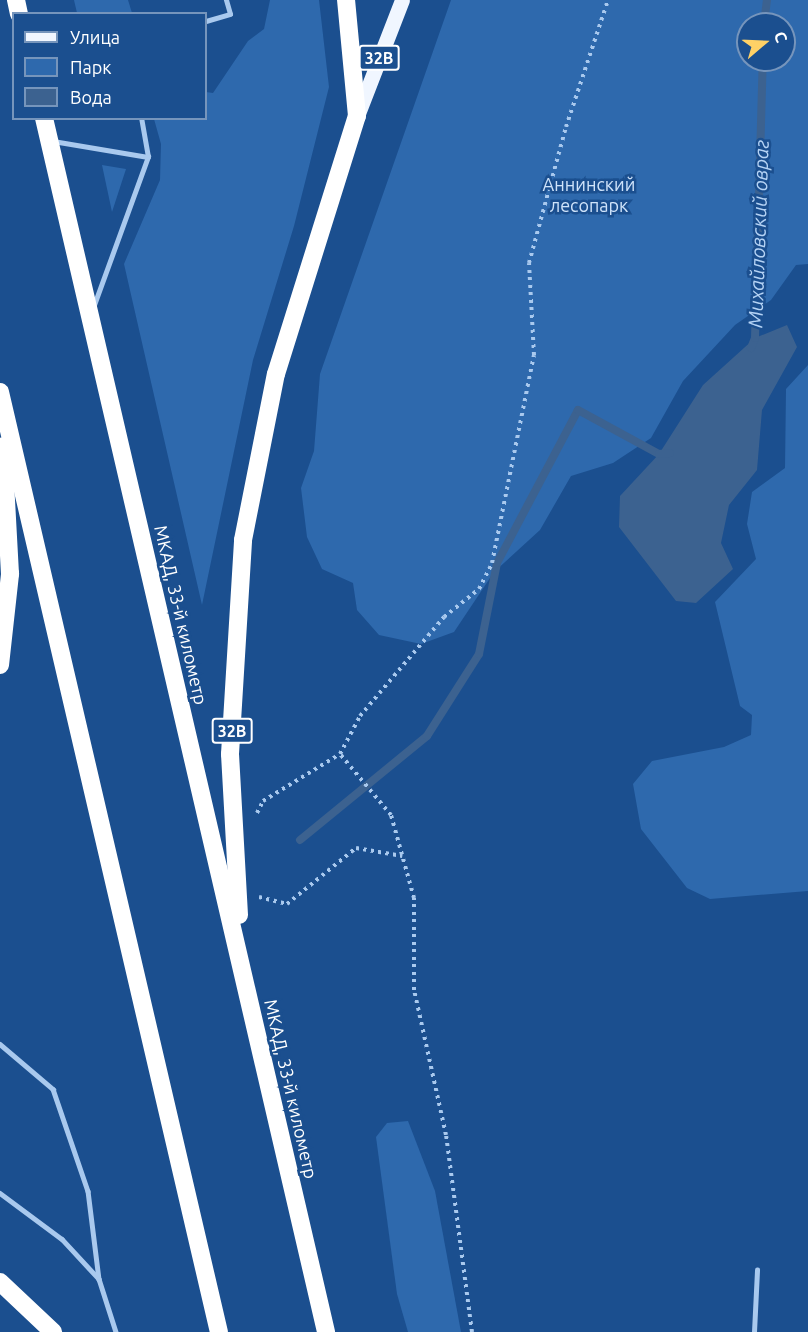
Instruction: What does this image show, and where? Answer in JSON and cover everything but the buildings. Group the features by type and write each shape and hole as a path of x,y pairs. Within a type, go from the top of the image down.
{"highway":[{"path":"346,0 357,116"},
{"name":"32B","path":"251,1006 237,894 230,754 243,540 276,374 357,116"},
{"name":"МКАД, 33-й километр","path":"44,120 326,1332"},
{"path":"0,392 219,1332"},
{"path":"0,426 10,574 0,666"},
{"path":"0,1282 53,1332"}],"main road":[{"name":"32B","path":"357,116 402,0"}],"lane":[{"path":"207,21 230,14 226,0"},
{"path":"90,316 148,157 141,120"},
{"path":"49,140 148,157"},
{"path":"0,1044 53,1089 88,1191 99,1279 116,1332"},
{"path":"0,1194 62,1239 99,1279"},
{"path":"754,1332 757,1270"}],"path":[{"path":"255,818 263,801 340,754 360,716 444,617 479,589 492,563 534,355 529,263 566,127 608,0"},
{"path":"340,754 391,814 414,898 414,990 446,1135 472,1332"},
{"path":"252,890 257,897 287,904 356,848 402,856"}],"green space":[{"path":"74,0 128,0 132,12 77,12"},
{"path":"270,0 319,0 329,87 294,226 253,360 202,605 124,264 160,180 161,144 154,120 207,120 207,92 213,93 248,41 264,29"},
{"name":"Аннинский лесопарк","path":"451,0 808,0 808,264 796,265 771,300 735,325 683,381 651,438 613,463 571,476 540,530 494,572 454,632 421,644 379,635 357,610 353,583 322,569 307,537 301,488 314,451 320,374"},
{"path":"102,165 126,169 112,212"},
{"path":"808,365 808,891 710,899 687,888 641,829 633,784 652,761 724,747 751,735 752,715 740,706 715,602 756,559 747,524 752,492 785,468 786,389"},
{"path":"408,1121 435,1191 461,1332 408,1332 397,1294 376,1137 387,1123"}],"water":[{"path":"787,325 797,347 762,410 757,470 729,505 721,543 733,569 696,603 676,601 619,527 620,496 659,454 703,385 755,338"}],"waterway":[{"name":"Михайловский овраг","path":"766,12 767,0"},
{"name":"Михайловский овраг","path":"751,348 755,338 763,72"},
{"name":"Михайловский овраг","path":"300,840 427,736 479,654 497,563 578,410 659,454 670,453"}]}
